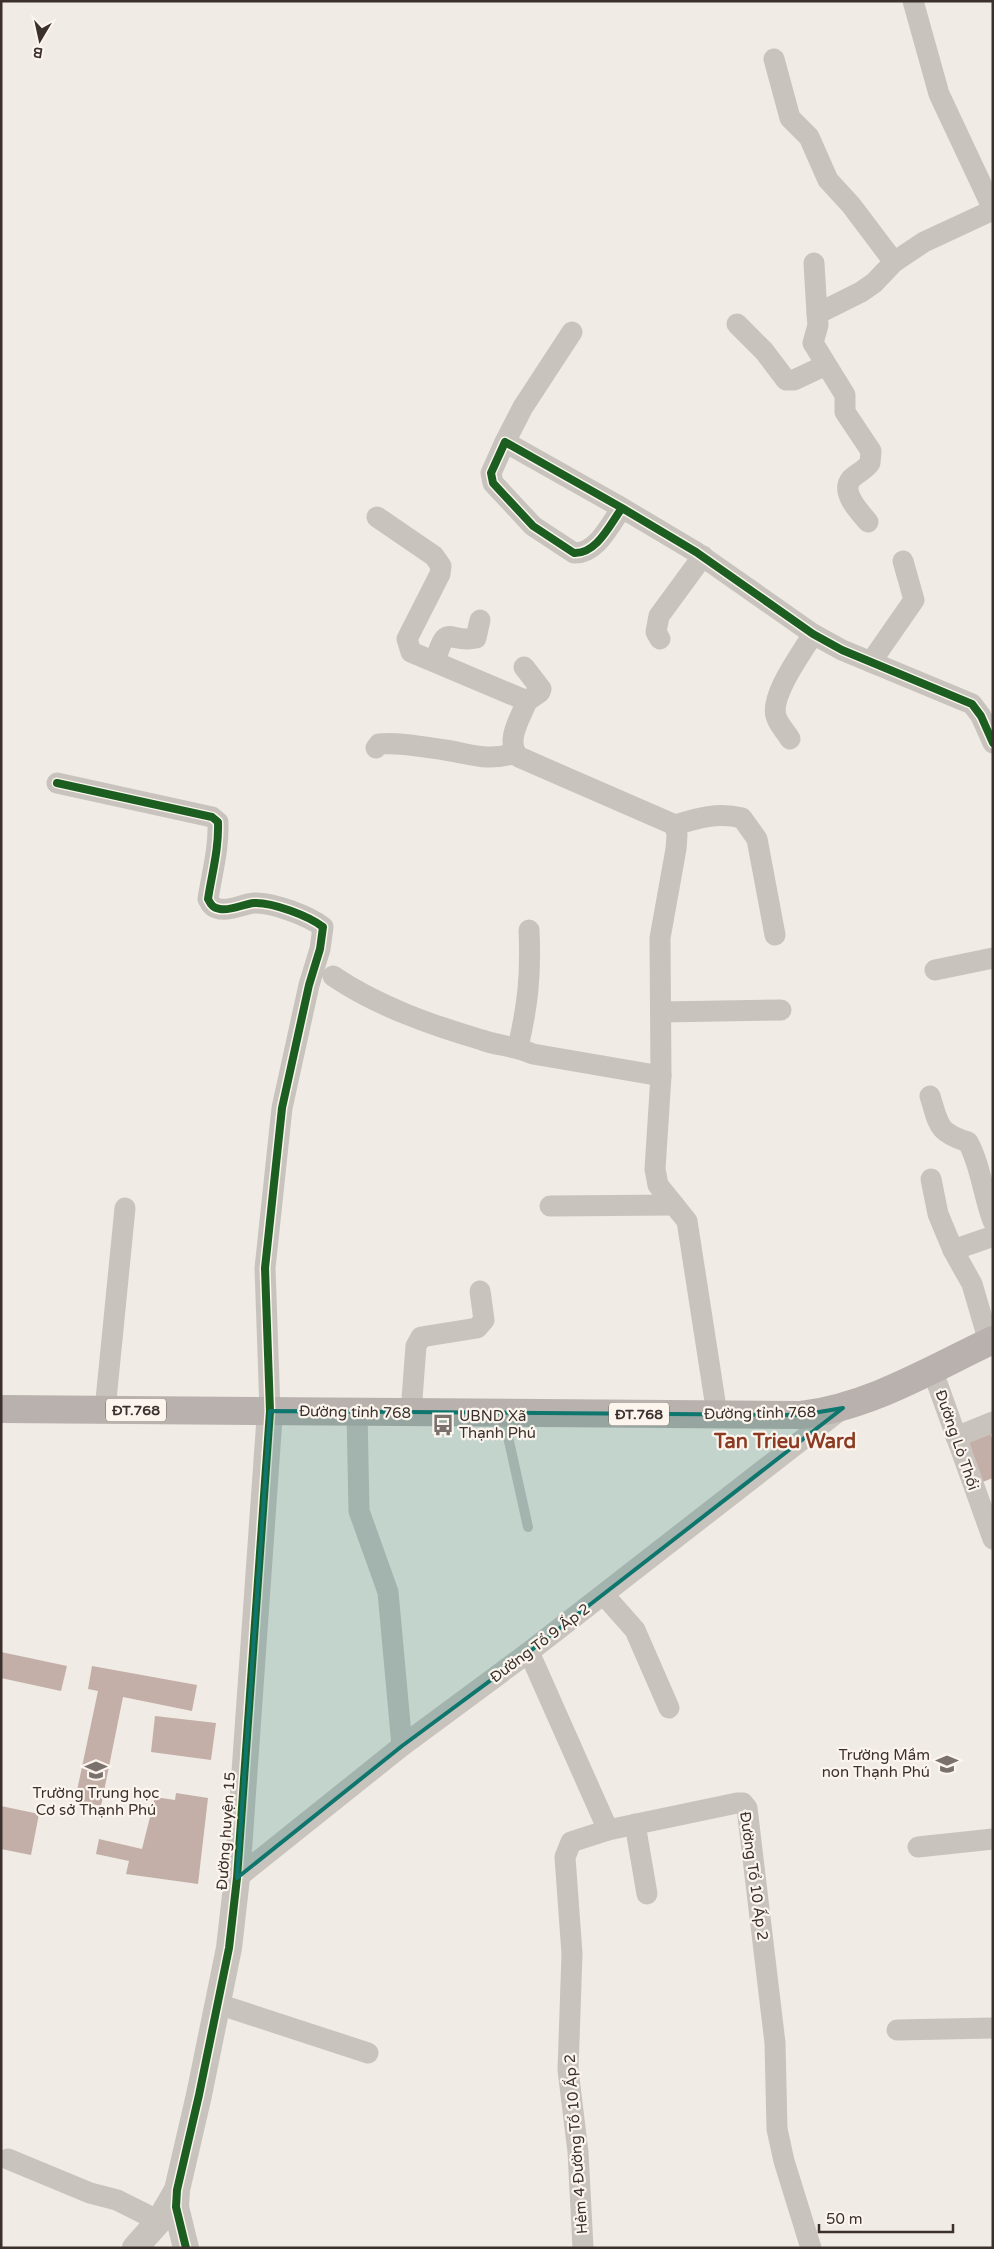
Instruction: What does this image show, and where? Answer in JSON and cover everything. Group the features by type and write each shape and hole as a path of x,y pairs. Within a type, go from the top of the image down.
{"main road":[{"name":"Đường tỉnh 768","path":"1,1409 801,1414 843,1408 868,1400 991,1341"}],"street":[{"path":"817,314 874,283 894,262 924,242 993,210 939,94 913,1"},
{"path":"774,60 790,118 809,137 828,180 851,205 894,262"},
{"path":"814,263 818,324 813,343 845,395 845,412 850,422 871,451 870,463 851,480 848,486 852,500 868,522"},
{"path":"737,324 764,351 786,380 794,380 826,365"},
{"path":"572,332 523,408 504,442 491,473 493,483 533,526 574,553 583,553 594,546 622,508"},
{"path":"504,442 622,508 702,556 813,634 871,662 972,704 981,716 993,743"},
{"path":"377,517 438,560 440,574 407,639 411,652 527,700"},
{"path":"660,639 656,632 659,616 702,556"},
{"path":"871,662 914,600 903,561"},
{"path":"435,662 442,639 448,636 476,638 480,620"},
{"path":"790,740 776,716 775,706 779,691 813,634"},
{"path":"524,667 541,689 540,692 527,700 514,734 515,753 519,757 675,825 707,815 729,815 742,818 757,839 775,934"},
{"path":"376,748 379,744 392,743 446,750 468,756 499,758 515,753"},
{"path":"56,784 212,817 218,822 218,831 217,861 208,899 212,906 220,909 254,903 279,908 316,922 323,927 320,949 309,985 282,1108 265,1268 270,1411"},
{"path":"675,825 677,835 676,849 660,938 661,1076 655,1169 658,1185 687,1221 717,1414"},
{"path":"518,1047 526,1011 531,973 529,930"},
{"path":"935,970 993,958"},
{"path":"334,976 396,1010 484,1041 518,1047 534,1054 661,1076"},
{"path":"661,1012 781,1010"},
{"path":"930,1096 940,1126 949,1136 968,1142 974,1153 986,1202 993,1221"},
{"path":"931,1179 938,1214 953,1250 972,1284 991,1341"},
{"path":"550,1206 674,1205"},
{"path":"105,1410 124,1208"},
{"path":"953,1250 991,1237 993,1234"},
{"path":"411,1412 416,1346 421,1337 477,1328 484,1320 480,1291"},
{"name":"Đường Lò Thổi","path":"932,1369 993,1539"},
{"name":"Đường Tổ 9 Ấp 2","path":"237,1878 402,1746 604,1595 843,1408"},
{"name":"Đường huyện 15","path":"186,2248 176,2207 176,2190 229,1948 237,1878 270,1411"},
{"path":"357,1412 360,1511 388,1592 402,1746"},
{"path":"956,1437 993,1422"},
{"path":"604,1595 635,1630 669,1708"},
{"path":"529,1652 608,1830"},
{"name":"Đường Tổ 10 Ấp 2","path":"608,1830 736,1802 743,1803 747,1808 774,2043 777,2129 784,2161 811,2248"},
{"path":"635,1824 647,1894"},
{"name":"Hẻm 4 Đường Tổ 10 Ấp 2","path":"582,2248 578,2152 568,2070 572,1954 565,1857 571,1842 608,1830"},
{"path":"918,1847 993,1839"},
{"path":"218,2004 368,2053"},
{"path":"897,2030 993,2028"},
{"path":"8,2159 90,2193 118,2200 159,2220"},
{"path":"135,2248 159,2220 176,2190"}],"lane":[{"path":"503,1413 528,1528"}],"highlighted area":[{"path":"843,1408 529,1652 402,1746 237,1878 270,1411 801,1415"}],"building":[{"path":"989,1430 993,1441 993,1478 980,1483 964,1439"},
{"path":"1,1652 67,1666 61,1691 1,1678"},
{"path":"92,1666 197,1685 192,1711 123,1697 101,1806 75,1800 98,1691 88,1689"},
{"path":"155,1716 216,1723 211,1760 151,1752"},
{"path":"176,1793 208,1798 198,1884 126,1874 129,1861 96,1854 99,1839 142,1849 155,1797 175,1800"},
{"path":"1,1806 39,1814 31,1855 1,1849"}],"cycle path":[{"path":"622,508 608,530 590,549 574,553 533,526 493,483 491,473 505,442 622,508 696,552 813,634 842,650 972,704 981,716 993,743"},
{"path":"57,783 212,817 218,822 216,851 208,899 212,906 224,909 262,903 300,914 323,927 320,949 309,985 282,1108 265,1268 270,1411 237,1878 229,1948 199,2095 177,2190 176,2207 186,2248"}],"place":[{"name":"UBND Xã Thạnh Phú","path":"443,1425"},
{"name":"Trường Mầm non Thạnh Phú","path":"947,1764"},
{"name":"Trường Trung học Cơ sở Thạnh Phú","path":"96,1770"}],"district":[{"name":"Tan Trieu Ward","path":"785,1442"}]}
